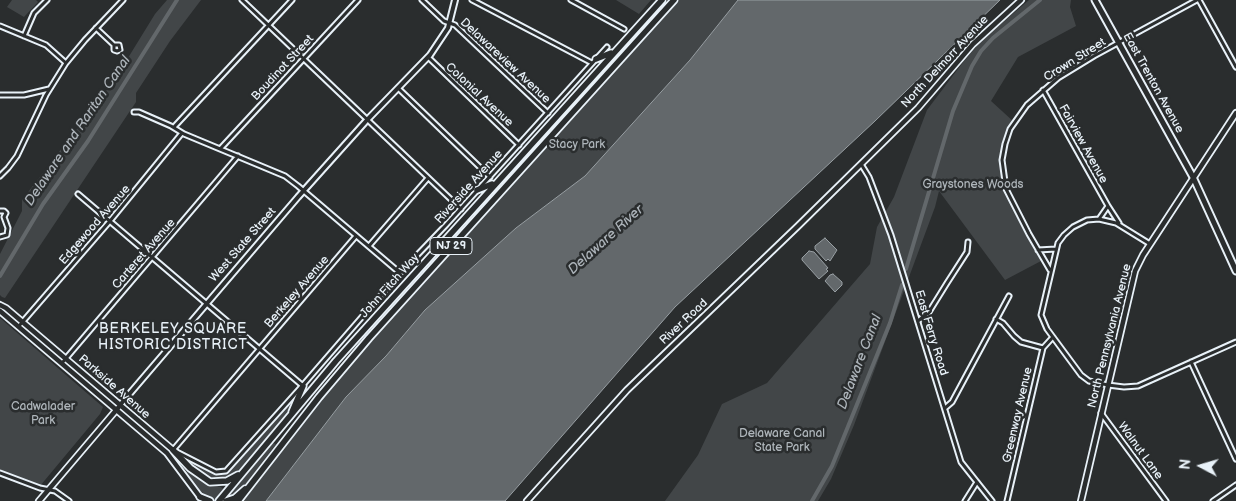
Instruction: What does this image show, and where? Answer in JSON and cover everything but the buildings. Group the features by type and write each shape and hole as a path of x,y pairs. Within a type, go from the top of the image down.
{"highway":[{"name":"John Fitch Way","path":"223,499 336,361 662,0"},
{"name":"John Fitch Way","path":"238,501 319,397 369,338 674,0"},
{"path":"594,61 615,51"},
{"path":"477,190 485,188 498,180"},
{"path":"289,418 302,386"},
{"path":"173,450 190,468 210,482 228,482 246,469"},
{"path":"223,499 235,498 271,460"},
{"path":"199,499 210,501"}],"main road":[{"name":"North Delmorr Avenue","path":"861,164 931,94 973,44 1022,0"},
{"name":"East Trenton Avenue","path":"1095,0 1193,177 1236,271"},
{"name":"North Pennsylvania Avenue","path":"1080,501 1133,279 1139,262 1236,113"},
{"name":"River Road","path":"526,501 627,390 861,164"},
{"name":"Parkside Avenue","path":"0,305 23,322 173,450"},
{"name":"Parkside Avenue","path":"0,311 170,457 199,499"},
{"name":"West State Street","path":"39,501 120,405"}],"street":[{"path":"24,36 34,13 47,0"},
{"path":"0,176 17,156 50,88 66,63 123,0"},
{"path":"242,0 461,209"},
{"path":"174,127 292,0"},
{"name":"Boudinot Street","path":"220,148 358,0"},
{"name":"Delawareview Avenue","path":"422,0 444,21 455,25 548,113"},
{"name":"West State Street","path":"120,405 303,190 428,57 445,35 455,0"},
{"path":"472,0 594,61"},
{"path":"571,0 624,29"},
{"path":"1198,0 1236,67"},
{"name":"Crown Street","path":"1051,271 1006,189 1002,160 1005,144 1014,122 1043,90 1069,71 1198,0"},
{"path":"0,26 46,45 66,63"},
{"path":"96,28 114,45"},
{"name":"Riverside Avenue","path":"223,472 302,386 400,273 461,209 607,47"},
{"name":"Colonial Avenue","path":"428,57 519,145"},
{"path":"0,95 29,94 50,88"},
{"path":"398,88 490,177"},
{"name":"Fairview Avenue","path":"1043,90 1108,206 1121,225"},
{"path":"134,112 139,112 174,127 182,133 285,176 400,273"},
{"name":"Edgewood Avenue","path":"19,326 110,221 182,133"},
{"name":"Carteret Avenue","path":"62,364 239,156"},
{"name":"East Ferry Road","path":"861,164 868,174 882,208 961,462 992,501"},
{"path":"369,246 428,178"},
{"path":"78,194 302,386"},
{"path":"1099,219 1108,206"},
{"path":"0,211 4,210 6,213 2,216 7,224 5,237 0,237"},
{"path":"1150,244 1121,225 1099,219 1087,220 1073,227 1064,235 1056,249 1041,311 1042,319 1083,378 1108,385 1138,386 1236,342"},
{"name":"Berkeley Avenue","path":"173,450 356,236"},
{"path":"918,321 928,312 967,252 968,242"},
{"path":"1038,250 1056,249"},
{"path":"945,408 952,402 1009,296"},
{"path":"996,319 1003,323 1021,342 1043,348"},
{"name":"Greenway Avenue","path":"1007,501 1043,348 1053,337"},
{"path":"1191,362 1236,459"},
{"name":"Walnut Lane","path":"1101,412 1166,501"},
{"name":"Parkside Avenue","path":"173,450 216,472 223,472"},
{"path":"0,473 40,488 55,491 69,501"},
{"path":"965,501 977,482"},
{"path":"1213,501 1236,485"}],"green space":[{"path":"12,0 36,0 38,2 24,17 7,7"},
{"path":"167,0 201,0 170,41 136,93 136,102 5,298 2,297 0,295 0,254 22,211 22,200 115,79 155,14"},
{"path":"616,0 651,0 639,14"},
{"name":"Stacy Park","path":"674,0 738,0 690,60 585,176 516,228 425,310 386,356 346,397 266,501 236,501 319,397"},
{"name":"Delaware Canal State Park","path":"1029,0 1071,0 1070,7 1076,26 1018,57 991,101 1014,122 1005,144 1002,160 1006,189 1038,250 1041,261 1005,280 939,191 935,207 854,425 831,479 818,501 665,501 698,455 722,404 767,383 870,264 877,227 894,197 927,110 982,40"},
{"name":"Cadwalader Park","path":"0,318 103,407 100,414 40,486 0,471"},
{"path":"295,399 287,414 241,468 230,477 221,480 211,480 198,473 181,457 213,473 228,474"},
{"path":"273,443 276,444 240,492 226,499"},
{"path":"175,459 205,483 223,489 214,500 201,495"}],"water":[{"name":"Delaware River","path":"738,0 1000,0 875,121 675,307 505,501 266,501 346,397 386,356 425,310 516,228 585,176 690,60"},
{"path":"825,238 837,250 830,261 828,259 826,261 815,249 815,246"},
{"path":"809,251 814,252 828,268 826,269 828,271 819,279 802,260"},
{"path":"833,274 842,282 842,285 835,292 825,281"}],"waterway":[{"name":"Delaware and Raritan Canal","path":"0,276 43,204 88,141 177,0"},
{"name":"Delaware Canal","path":"906,269 953,111 972,66 981,51 993,38 1040,0"},
{"name":"Delaware Canal","path":"812,501 832,466 890,323 902,285"}],"district":[{"name":"BERKELEY SQUARE HISTORIC DISTRICT","path":"173,338"}],"park label":[{"name":"Graystones Woods","path":"973,185"}]}
